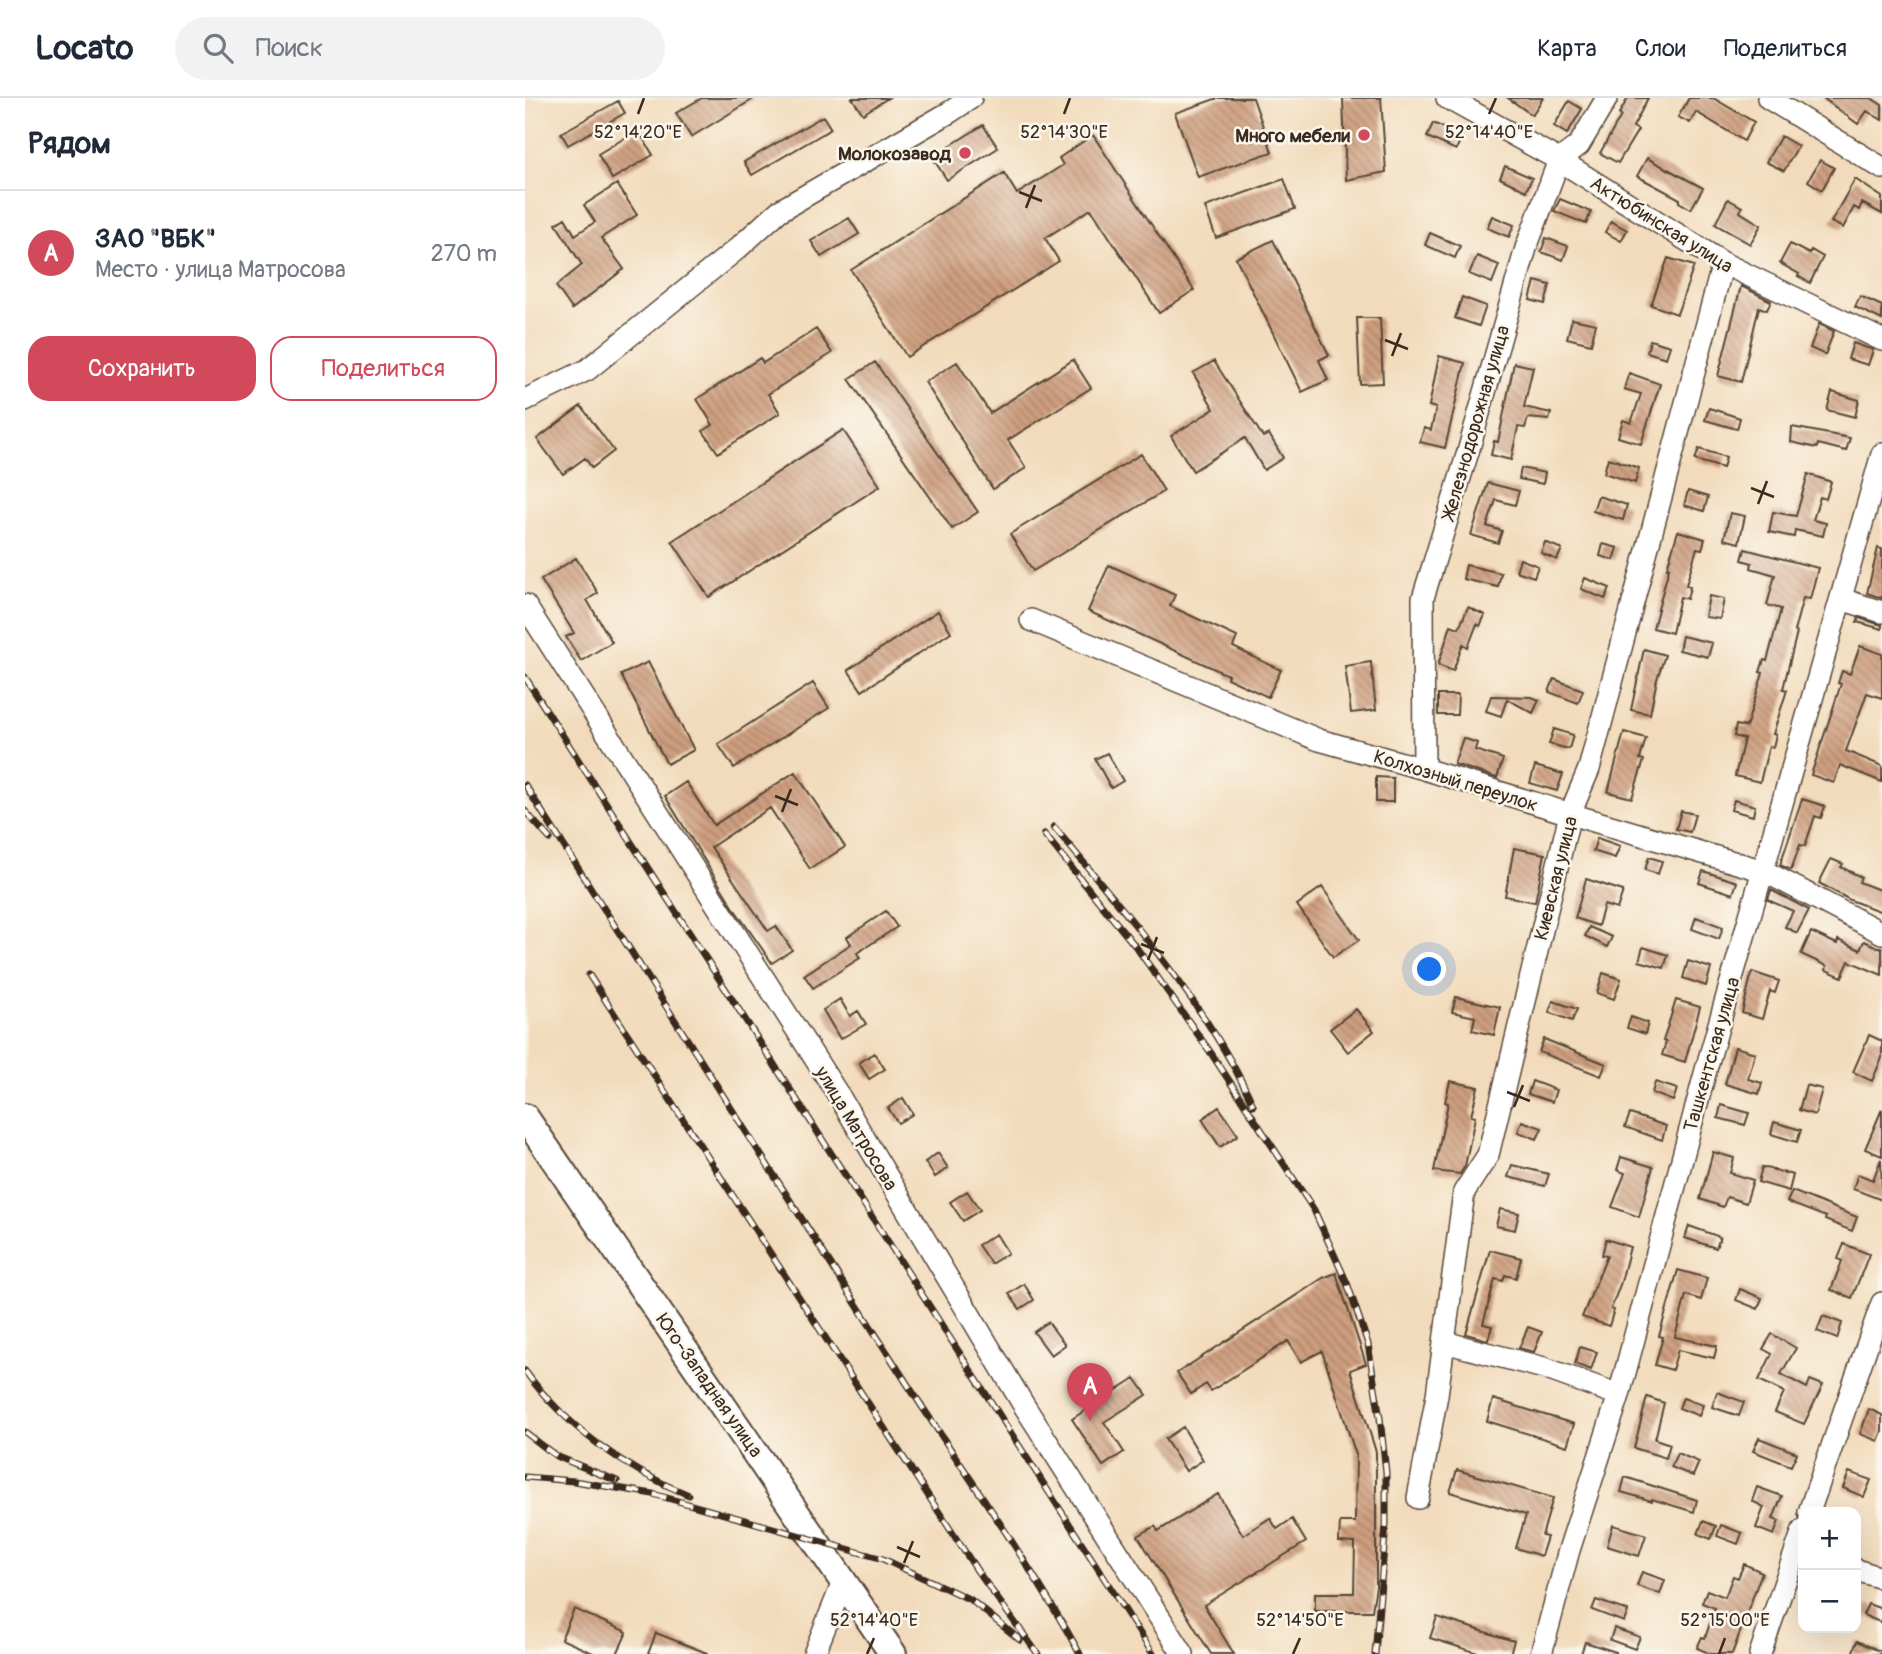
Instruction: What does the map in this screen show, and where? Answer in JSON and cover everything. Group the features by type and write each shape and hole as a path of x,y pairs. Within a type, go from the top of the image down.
{"main road":[{"name":"Юго-Западная улица","path":"525,1117 893,1654"}],"street":[{"path":"525,400 587,370 737,249 779,211 971,98"},
{"name":"Актюбинская улица","path":"1447,98 1559,160 1723,264 1882,340"},
{"name":"Железнодорожная улица","path":"1424,769 1423,598 1526,248 1559,160 1579,145 1607,98"},
{"path":"1768,98 1882,168"},
{"name":"Киевская улица","path":"1418,1498 1437,1395 1464,1192 1488,1155 1570,814 1589,769 1723,264"},
{"name":"Ташкентская улица","path":"1541,1654 1569,1550 1619,1395 1707,1066 1882,454"},
{"path":"1841,599 1882,612"},
{"name":"улица Матросова","path":"525,605 839,1096 1023,1404 1183,1654"},
{"name":"Колхозный переулок","path":"1031,620 1318,740 1764,871 1882,933"},
{"path":"1811,1507 1882,1303"},
{"path":"1444,1342 1544,1368 1619,1395"},
{"path":"1760,1654 1798,1552"},
{"path":"1861,1572 1882,1578"},
{"path":"814,1654 844,1580"}],"building":[{"path":"702,98 755,98 691,137 676,113"},
{"path":"852,98 888,98 863,114"},
{"path":"1218,98 1253,98 1272,152 1198,177 1175,113"},
{"name":"Много мебели","path":"1343,98 1381,98 1386,172 1346,180"},
{"path":"1508,98 1543,98 1532,115"},
{"path":"1628,98 1648,98 1633,127 1638,130 1618,163 1600,153"},
{"path":"1689,98 1713,98 1754,122 1744,141 1696,112 1690,123 1678,117"},
{"path":"1823,98 1871,98 1882,105 1882,120 1867,111 1858,124"},
{"path":"618,101 625,113 568,145 561,133"},
{"path":"1569,101 1582,109 1567,134 1554,126"},
{"path":"823,116 831,129 752,175 744,162"},
{"path":"1433,123 1462,136 1456,150 1427,137"},
{"name":"Молокозавод","path":"983,125 998,148 947,180 932,157"},
{"path":"638,130 653,155 612,179 598,154"},
{"path":"1093,135 1194,290 1159,313 1091,209 1045,238 1059,261 907,357 851,270 1004,173 1017,194 1063,165 1059,158"},
{"path":"1781,136 1798,146 1784,171 1766,162"},
{"path":"1647,158 1703,188 1691,209 1679,202 1680,199 1637,176"},
{"path":"1820,160 1834,168 1822,190 1808,181"},
{"path":"1505,166 1532,178 1526,191 1500,178"},
{"path":"1284,179 1295,209 1216,238 1205,207"},
{"path":"1855,179 1882,197 1882,214 1862,203 1859,210 1854,207 1843,228 1831,222"},
{"path":"617,184 637,215 601,238 624,269 572,309 556,286 582,265 556,224 565,218 575,235 595,222 584,205"},
{"path":"1560,199 1591,212 1586,224 1554,211"},
{"path":"1728,199 1742,207 1740,212 1761,225 1750,244 1715,224"},
{"path":"1492,216 1514,225 1509,237 1487,228"},
{"path":"849,218 859,234 821,257 811,241"},
{"path":"1611,221 1627,230 1621,241 1605,232"},
{"path":"1430,233 1460,246 1455,258 1425,245"},
{"path":"1546,238 1568,246 1563,260 1541,252"},
{"path":"1273,240 1329,355 1319,360 1328,380 1302,392 1236,258"},
{"path":"1790,244 1809,254 1811,250 1823,257 1810,283 1780,263"},
{"path":"1477,256 1499,265 1492,283 1469,274"},
{"path":"1668,258 1694,266 1677,314 1651,305"},
{"path":"1535,281 1550,285 1545,304 1530,300"},
{"path":"1741,286 1771,301 1767,310 1759,307 1741,382 1718,376"},
{"path":"1860,296 1882,306 1882,320 1855,307"},
{"path":"1462,297 1486,306 1479,326 1455,318"},
{"path":"1357,318 1380,318 1383,383 1360,384"},
{"path":"1572,319 1596,324 1591,344 1567,338"},
{"path":"1819,324 1834,331 1825,355 1810,348"},
{"path":"816,329 832,353 768,394 780,413 718,453 703,431 713,425 697,399 760,358 763,363"},
{"path":"1650,340 1670,346 1666,358 1647,352"},
{"path":"1853,343 1873,350 1868,365 1848,359"},
{"path":"1439,356 1465,363 1445,448 1420,442 1424,428 1431,430 1436,408 1429,406"},
{"path":"1073,360 1091,388 1008,440 1026,468 993,489 925,382 957,362 990,413"},
{"path":"1214,361 1263,437 1269,434 1283,458 1264,470 1245,438 1193,471 1171,436 1214,409 1193,373"},
{"path":"875,362 978,512 952,529 849,379"},
{"path":"1514,363 1533,367 1524,407 1551,413 1549,420 1528,418 1525,428 1518,427 1511,460 1491,455 1494,441 1498,442"},
{"path":"1629,373 1660,384 1641,444 1618,437 1623,420 1631,423 1641,394 1624,389"},
{"path":"1832,392 1859,400 1855,417 1827,410"},
{"path":"581,406 614,451 592,468 585,458 563,474 537,439"},
{"path":"1709,408 1740,418 1737,429 1705,420"},
{"path":"1792,427 1850,438 1846,451 1818,444 1817,448 1791,442"},
{"path":"843,430 880,486 709,597 672,541"},
{"path":"1699,449 1726,457 1723,468 1695,460"},
{"path":"1141,454 1164,491 1033,571 1010,534"},
{"path":"1608,458 1639,468 1635,483 1604,473"},
{"path":"1521,468 1545,473 1543,484 1519,479"},
{"path":"1808,474 1831,482 1826,499 1820,497 1813,520 1826,523 1823,536 1795,530 1794,537 1769,532 1773,512 1796,516"},
{"path":"1488,483 1519,491 1515,505 1496,500 1487,526 1502,531 1498,543 1471,535"},
{"path":"1688,491 1708,497 1704,511 1684,505"},
{"path":"1598,496 1627,505 1623,520 1593,511"},
{"path":"1730,513 1745,516 1739,543 1724,539"},
{"path":"1678,531 1705,539 1702,549 1697,548 1686,585 1690,587 1687,599 1680,597 1672,633 1653,628"},
{"path":"1545,542 1562,549 1557,560 1541,553"},
{"path":"1603,544 1618,548 1614,560 1600,556"},
{"path":"1878,548 1882,549 1882,598 1867,593"},
{"path":"1745,549 1818,568 1810,599 1803,598 1794,631 1797,632 1783,689 1787,690 1773,734 1776,735 1773,747 1769,746 1760,782 1735,776 1744,739 1734,736 1736,725 1746,727 1763,673 1760,672 1764,660 1767,661 1781,609 1767,605 1775,575 1751,568 1752,563 1742,560"},
{"path":"576,558 598,593 587,600 612,642 581,661 566,637 574,633 541,580"},
{"path":"1520,559 1538,566 1534,577 1516,571"},
{"path":"1109,565 1175,595 1170,606 1237,637 1233,647 1281,670 1268,697 1227,678 1228,675 1088,611"},
{"path":"1466,565 1501,573 1498,587 1463,579"},
{"path":"1585,578 1610,588 1605,599 1581,589"},
{"path":"1709,596 1724,599 1720,619 1705,617"},
{"path":"1468,607 1485,615 1480,626 1477,624 1468,647 1463,644 1453,671 1438,665 1451,625 1459,628"},
{"path":"938,611 951,632 862,691 848,670"},
{"path":"1859,618 1882,625 1882,629 1857,622"},
{"path":"1682,636 1712,643 1708,657 1679,650"},
{"path":"1860,646 1882,654 1882,698 1867,693 1846,751 1882,766 1882,782 1840,765 1834,783 1811,775 1841,684 1838,683 1842,671 1850,674"},
{"path":"1644,649 1665,655 1650,714 1631,710"},
{"path":"648,662 694,750 667,764 621,675"},
{"path":"1371,662 1376,710 1351,713 1345,666"},
{"path":"1554,679 1583,690 1578,703 1549,692"},
{"path":"813,683 829,708 734,768 718,744"},
{"path":"1438,695 1458,695 1457,715 1438,715"},
{"path":"1491,696 1532,697 1539,700 1533,713 1507,699 1501,716 1486,711"},
{"path":"1554,729 1573,735 1569,749 1549,744"},
{"path":"1624,732 1646,738 1640,759 1644,760 1632,798 1608,792"},
{"path":"1463,738 1477,743 1475,750 1503,759 1497,778 1454,764"},
{"path":"1107,753 1123,781 1111,788 1095,759"},
{"path":"1535,766 1563,774 1557,791 1530,783"},
{"path":"795,772 845,847 810,869 770,808 711,847 768,931 776,926 792,950 772,963 735,910 665,796 686,782 714,825"},
{"path":"1376,777 1393,778 1393,802 1376,802"},
{"path":"1802,799 1825,806 1821,818 1815,816 1805,846 1800,845 1791,870 1780,865"},
{"path":"1734,800 1755,806 1753,816 1731,810"},
{"path":"1681,811 1695,814 1690,832 1676,829"},
{"path":"1597,838 1620,846 1615,858 1593,851"},
{"path":"1514,848 1545,854 1535,902 1505,896"},
{"path":"1649,857 1662,861 1658,874 1645,870"},
{"path":"1831,859 1861,877 1859,882 1882,891 1882,912 1850,900 1819,883"},
{"path":"1703,871 1737,882 1733,894 1699,883"},
{"path":"1586,879 1623,891 1617,909 1604,905 1598,926 1575,918"},
{"path":"1322,887 1359,940 1333,957 1297,905"},
{"path":"1771,890 1809,910 1797,933 1785,927 1793,911 1768,900"},
{"path":"886,911 897,927 857,953 860,958 813,988 804,975 851,944 847,937"},
{"path":"1696,917 1723,927 1719,939 1692,929"},
{"path":"1589,927 1612,937 1607,947 1585,936"},
{"path":"1811,932 1837,944 1838,940 1860,950 1864,941 1882,949 1882,975 1849,961 1842,977 1826,970 1827,966 1801,954"},
{"path":"1643,947 1668,955 1664,968 1639,961"},
{"path":"1688,961 1711,968 1706,986 1683,978"},
{"path":"1752,972 1779,981 1775,993 1770,991 1762,1019 1742,1013"},
{"path":"1603,973 1621,979 1614,999 1597,993"},
{"path":"1456,997 1500,1007 1494,1035 1472,1030 1475,1017 1452,1012"},
{"path":"840,999 850,1016 858,1011 866,1024 840,1039 823,1010"},
{"path":"1676,1000 1700,1007 1685,1062 1662,1055 1666,1042 1663,1041"},
{"path":"1553,1001 1577,1009 1572,1021 1549,1012"},
{"path":"1356,1009 1374,1031 1348,1052 1330,1029"},
{"path":"1631,1017 1648,1023 1645,1034 1627,1028"},
{"path":"1869,1035 1882,1041 1882,1058 1872,1081 1853,1072"},
{"path":"1544,1039 1606,1064 1601,1076 1539,1052"},
{"path":"1735,1047 1755,1053 1748,1079 1762,1083 1759,1094 1725,1084"},
{"path":"874,1053 885,1069 869,1079 859,1063"},
{"path":"1450,1081 1478,1087 1471,1116 1475,1117 1465,1166 1460,1174 1434,1171"},
{"path":"1532,1081 1556,1090 1552,1102 1528,1094"},
{"path":"1655,1082 1677,1089 1673,1101 1652,1093"},
{"path":"1806,1085 1822,1089 1815,1115 1799,1110"},
{"path":"903,1098 913,1114 898,1123 888,1108"},
{"path":"1721,1105 1749,1113 1745,1125 1718,1118"},
{"path":"1219,1107 1238,1135 1220,1147 1202,1119"},
{"path":"1882,1109 1882,1156 1865,1149"},
{"path":"1630,1114 1666,1126 1662,1140 1625,1127"},
{"path":"1522,1121 1542,1128 1537,1139 1518,1132"},
{"path":"1774,1122 1801,1130 1797,1142 1771,1134"},
{"path":"1713,1152 1734,1158 1730,1173 1753,1180 1746,1203 1727,1197 1723,1207 1700,1199"},
{"path":"938,1153 948,1168 935,1177 925,1162"},
{"path":"1621,1157 1653,1167 1639,1217 1612,1207 1625,1173 1617,1170"},
{"path":"1881,1159 1882,1200 1853,1189 1858,1174 1873,1180"},
{"path":"1512,1165 1549,1174 1545,1186 1508,1177"},
{"path":"1762,1167 1793,1175 1789,1191 1758,1182"},
{"path":"967,1191 980,1210 963,1221 950,1202"},
{"path":"1792,1191 1857,1217 1852,1231 1825,1220 1826,1217 1787,1202"},
{"path":"1500,1209 1519,1213 1515,1230 1496,1226"},
{"path":"1689,1226 1720,1237 1716,1248 1685,1238"},
{"path":"996,1234 1008,1253 991,1264 978,1245"},
{"path":"1606,1239 1630,1247 1611,1309 1614,1310 1609,1326 1582,1317 1607,1256 1602,1255"},
{"path":"1844,1244 1869,1254 1852,1298 1831,1290 1842,1261 1838,1259"},
{"path":"1490,1250 1521,1258 1516,1278 1505,1275 1503,1281 1495,1279 1483,1324 1492,1326 1488,1340 1466,1334"},
{"path":"1678,1270 1707,1278 1701,1300 1686,1295 1675,1337 1717,1346 1714,1358 1678,1350 1672,1370 1655,1365 1663,1337 1659,1336"},
{"path":"1336,1273 1366,1364 1350,1370 1376,1452 1376,1586 1372,1611 1315,1611 1315,1593 1354,1593 1355,1543 1339,1542 1340,1522 1355,1522 1356,1455 1322,1351 1301,1362 1288,1341 1211,1391 1206,1384 1191,1394 1177,1373 1323,1278"},
{"path":"1024,1284 1034,1300 1020,1309 1009,1294"},
{"path":"1740,1289 1762,1298 1758,1309 1736,1300"},
{"path":"1823,1316 1842,1323 1837,1339 1817,1331"},
{"path":"1048,1322 1065,1345 1051,1355 1034,1332"},
{"path":"1528,1327 1542,1332 1534,1352 1519,1348"},
{"path":"1772,1334 1796,1348 1781,1374 1807,1388 1810,1380 1823,1385 1804,1424 1775,1412 1784,1392 1759,1380 1772,1354 1763,1349"},
{"path":"1580,1347 1597,1352 1591,1370 1575,1364"},
{"path":"1135,1378 1147,1395 1104,1422 1124,1452 1103,1466 1072,1419"},
{"path":"1717,1392 1744,1402 1739,1416 1712,1407"},
{"path":"1647,1397 1664,1403 1655,1439 1670,1444 1666,1458 1634,1448"},
{"path":"1683,1398 1703,1405 1699,1416 1679,1408"},
{"path":"1493,1399 1574,1424 1567,1446 1487,1421"},
{"path":"1869,1409 1882,1415 1882,1431 1878,1441 1860,1434"},
{"path":"1183,1427 1203,1460 1186,1471 1165,1439"},
{"path":"1759,1438 1797,1453 1791,1466 1753,1451"},
{"path":"1677,1453 1699,1462 1693,1476 1671,1467"},
{"path":"1457,1470 1553,1498 1542,1536 1547,1537 1541,1556 1516,1548 1526,1515 1450,1492"},
{"path":"1849,1472 1871,1480 1864,1497 1843,1488"},
{"path":"1625,1477 1697,1500 1694,1512 1621,1492"},
{"path":"1757,1487 1782,1496 1773,1519 1779,1521 1774,1535 1756,1528 1764,1507 1752,1501"},
{"path":"1218,1494 1243,1535 1270,1518 1277,1529 1292,1519 1306,1542 1204,1605 1234,1654 1211,1654 1138,1536 1155,1526 1158,1531"},
{"path":"1703,1521 1716,1526 1711,1539 1698,1534"},
{"path":"1613,1525 1646,1535 1639,1556 1607,1546"},
{"path":"1721,1525 1742,1533 1738,1544 1717,1536"},
{"path":"1744,1564 1762,1572 1732,1654 1711,1654 1697,1648 1702,1637 1705,1638 1715,1608 1702,1603 1707,1590 1725,1597 1733,1576 1738,1578"},
{"path":"1642,1572 1665,1580 1660,1594 1637,1586"},
{"path":"1596,1600 1628,1611 1624,1622 1592,1610"},
{"path":"1868,1604 1882,1609 1882,1623 1863,1615"},
{"path":"574,1609 627,1632 617,1654 595,1654 561,1639"},
{"path":"1437,1617 1514,1641 1510,1654 1481,1654 1430,1638"},
{"path":"1614,1628 1640,1637 1635,1649 1610,1640"},
{"path":"656,1633 707,1653 707,1654 648,1654"},
{"path":"1857,1641 1882,1652 1882,1654 1852,1654"},
{"path":"1585,1642 1616,1652 1616,1654 1581,1654"}],"railway":[{"path":"525,677 1153,1654"},
{"path":"525,785 906,1382 1018,1551 1080,1654"},
{"path":"525,811 550,839"},
{"path":"1054,827 1189,995 1234,1067 1253,1105"},
{"path":"1044,834 1136,947 1211,1053 1314,1210 1347,1283 1368,1344 1386,1472 1386,1524 1375,1654"},
{"path":"589,975 978,1572 1038,1654"},
{"path":"525,1371 559,1410 598,1444 642,1473 689,1495"},
{"path":"525,1432 556,1456 617,1481"},
{"path":"525,1477 574,1481 653,1494 883,1559 971,1600 1020,1640"}],"place":[{"name":"Много мебели","path":"1364,135"},
{"name":"Молокозавод","path":"965,153"},
{"name":"ЗАО \"ВБК\"","path":"1090,1421"}]}
